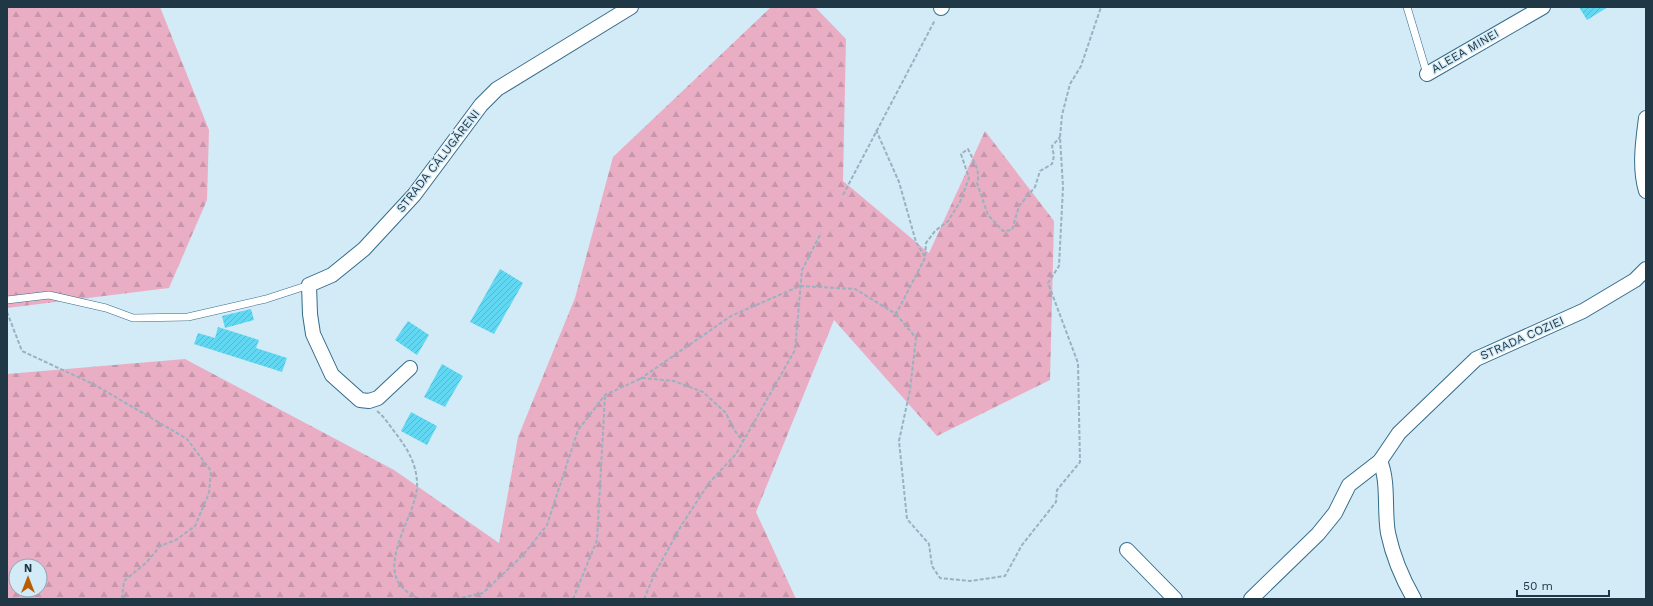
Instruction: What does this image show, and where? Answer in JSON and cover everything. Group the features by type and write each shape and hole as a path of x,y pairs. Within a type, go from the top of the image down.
{"street":[{"name":"STRADA CĂLUGĂRENI","path":"309,285 332,275 364,249 414,195 481,105 497,89 631,7"},
{"name":"ALEEA MINEI","path":"1427,74 1543,7"},
{"path":"1646,118 1642,159 1643,182 1646,191"},
{"name":"STRADA COZIEI","path":"1251,599 1318,534 1335,512 1349,485 1380,460 1399,433 1476,359 1583,311 1635,280 1646,269"},
{"path":"309,285 310,314 313,334 332,375 360,400 370,401 378,398 410,368"},
{"path":"1380,460 1384,477 1388,533 1399,572 1414,599"},
{"path":"1127,550 1175,599"}],"lane":[{"name":"ALEEA MINEI","path":"1407,7 1427,74"},
{"name":"STRADA CĂLUGĂRENI","path":"7,300 49,295 106,308 134,318 188,317 266,299 309,285"}],"path":[{"path":"456,599 483,592 523,555 547,525 578,430 605,395 640,379 731,316 800,286 855,289 896,314 916,338 910,390 899,440 907,519 929,544 932,566 940,578 970,582 1005,576 1022,545 1056,502 1057,490 1080,462 1078,363 1048,283 1059,266 1063,187 1060,137 1062,115 1070,84 1080,66 1101,7"},
{"path":"843,195 876,130 942,8"},
{"path":"876,130 899,182 916,242 926,258"},
{"path":"896,314 926,258 926,243 935,231 948,221 960,202 969,178 960,154 968,149 975,163 979,177 977,183 988,215 1003,231 1012,230 1019,206 1035,187 1040,171 1052,164 1054,156 1052,146 1060,137"},
{"path":"644,599 655,572 680,526 709,483 736,454 795,350 802,270 821,234"},
{"path":"7,312 22,351 95,385 187,439 211,471 209,493 195,526 176,540 160,546 147,562 124,581 121,594 122,599"},
{"path":"640,379 674,381 703,392 726,413 734,430 743,441"},
{"path":"573,599 597,540 605,395"},
{"path":"360,400 379,413 407,449 415,467 417,488 412,510 403,528 395,558 395,564 396,577 403,589 419,599"},
{"path":"121,594 126,599"}],"green space":[{"path":"7,7 160,7 209,130 207,200 169,288 7,308"},
{"path":"771,7 815,7 846,39 843,181 929,253 985,131 1054,221 1050,380 937,436 834,320 756,512 796,599 7,599 7,374 185,359 394,470 499,543 518,437 575,298 613,157"}],"building":[{"path":"1579,7 1608,7 1587,20"},
{"path":"500,269 523,283 494,334 470,322"},
{"path":"251,309 254,320 225,328 222,316"},
{"path":"408,321 429,335 417,355 395,340"},
{"path":"218,327 259,340 256,348 287,358 282,372 194,344 198,333 215,338"},
{"path":"442,364 463,376 445,407 424,397"},
{"path":"411,412 437,426 427,445 401,431"}]}
